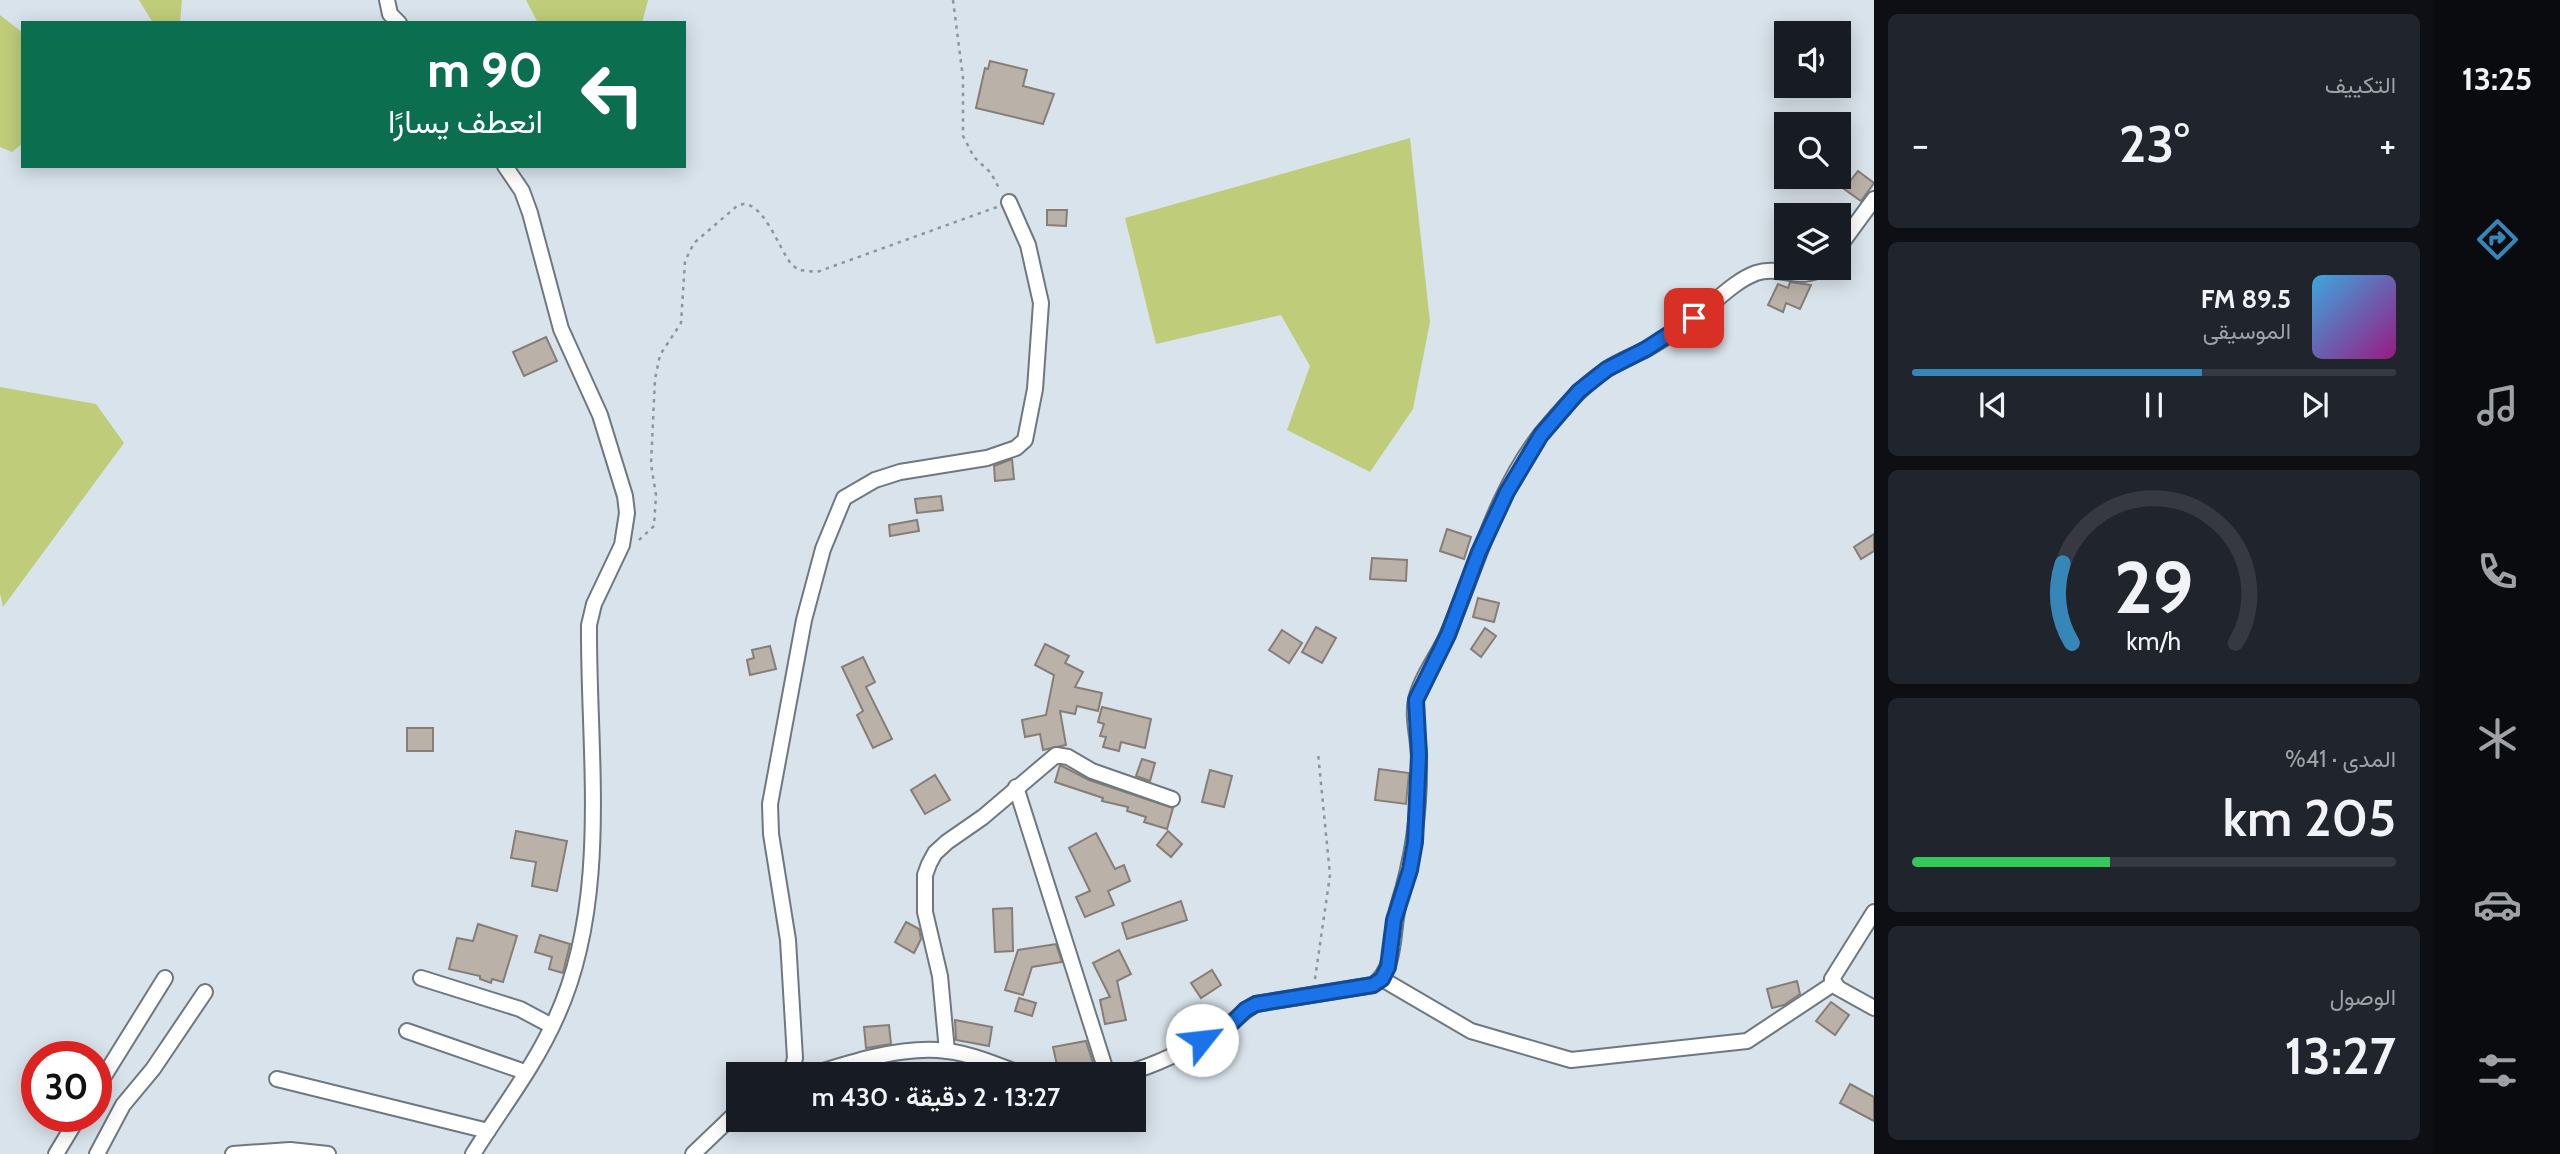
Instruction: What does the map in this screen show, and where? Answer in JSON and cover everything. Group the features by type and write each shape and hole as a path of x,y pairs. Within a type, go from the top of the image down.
{"street":[{"path":"387,0 390,14 396,21"},
{"path":"474,1154 552,1026 578,957 591,881 589,625 594,604 622,545 627,513 625,496 600,415 561,329 540,243 522,191 506,168"},
{"path":"1851,231 1874,199"},
{"path":"794,1062 788,940 771,834 770,804 804,620 832,523 838,507 851,492 901,472 987,458 1016,448 1025,440 1035,389 1041,303 1028,245 1009,202"},
{"path":"1146,1066 1173,1056 1221,1030 1256,1004 1373,985 1382,979 1388,967 1394,920 1410,870 1415,842 1419,755 1416,700 1448,635 1488,532 1507,492 1541,435 1579,391 1607,369 1646,349 1694,318 1739,283 1756,273 1774,269"},
{"path":"947,1051 940,976 925,912 925,875 934,853 1017,788 1047,760 1061,755 1092,771 1172,799"},
{"path":"1017,788 1103,1062"},
{"path":"1833,984 1834,971 1859,939 1874,912"},
{"path":"112,1063 165,978"},
{"path":"421,978 520,1009 552,1026"},
{"path":"1382,979 1471,1031 1571,1060 1747,1041 1833,984"},
{"path":"1833,984 1874,1008"},
{"path":"97,1154 123,1105 153,1069 205,992"},
{"path":"407,1031 525,1072"},
{"path":"852,1062 937,1049 982,1062"},
{"path":"277,1079 488,1132"},
{"path":"693,1154 726,1122"},
{"path":"56,1154 69,1132"},
{"path":"233,1154 290,1150 328,1154"}],"path":[{"path":"622,545 642,538 654,526 656,495 651,464 655,379 660,355 681,323 688,250 703,235 737,206 742,203 751,205 764,217 792,265 799,270 817,272 1009,202 991,173 970,151 963,136 963,78 953,0"},
{"path":"1312,995 1320,957 1330,875 1318,753"}],"green space":[{"path":"139,0 182,0 180,21 152,21"},
{"path":"526,0 648,0 643,21 537,21"},
{"path":"0,15 21,31 21,145 12,152 0,147"},
{"path":"1410,138 1430,322 1413,409 1370,472 1287,430 1310,366 1281,315 1156,344 1125,218"},
{"path":"0,387 96,404 124,443 3,607 0,593"}],"building":[{"path":"990,61 1027,70 1023,86 1054,94 1043,124 976,108 985,68 988,69"},
{"path":"1858,171 1874,183 1861,201 1844,189 1851,189 1851,180"},
{"path":"1047,210 1067,210 1066,226 1047,225"},
{"path":"1790,282 1811,285 1800,309 1786,303 1783,312 1768,305 1778,284 1788,288"},
{"path":"546,337 557,361 524,376 513,352"},
{"path":"1012,459 1014,479 995,481 994,466"},
{"path":"941,496 943,510 917,513 915,499"},
{"path":"917,520 919,531 890,536 889,525"},
{"path":"1447,529 1471,537 1464,559 1440,551"},
{"path":"1874,534 1874,551 1861,559 1854,547"},
{"path":"1372,558 1407,560 1406,581 1370,579"},
{"path":"1478,598 1499,603 1494,622 1473,617"},
{"path":"1316,627 1336,638 1322,663 1302,652"},
{"path":"1485,628 1496,636 1481,657 1471,649"},
{"path":"1282,630 1302,643 1289,663 1269,650"},
{"path":"1045,644 1069,656 1065,663 1083,672 1075,687 1102,693 1098,711 1077,706 1075,714 1060,711 1066,745 1043,750 1040,734 1025,737 1022,720 1046,715 1054,675 1035,665"},
{"path":"770,646 776,669 750,675 747,660 754,658 752,650"},
{"path":"863,657 875,682 866,687 892,739 873,748 857,715 863,711 842,667"},
{"path":"1102,707 1151,719 1145,748 1121,742 1119,751 1103,747 1106,737 1100,736 1104,724 1098,722"},
{"path":"407,728 433,728 433,751 407,751"},
{"path":"1142,759 1155,763 1150,781 1136,776"},
{"path":"1060,765 1089,780 1173,808 1167,829 1144,822 1146,817 1127,811 1128,807 1102,801 1103,798 1055,782"},
{"path":"1379,769 1409,773 1406,804 1375,800"},
{"path":"1210,770 1232,776 1224,807 1202,802"},
{"path":"935,775 950,800 925,814 911,790"},
{"path":"516,831 567,841 557,891 532,886 536,862 511,858"},
{"path":"1168,831 1182,844 1171,857 1157,845"},
{"path":"1096,833 1115,869 1124,865 1130,881 1108,891 1114,905 1085,917 1076,897 1090,891 1069,848"},
{"path":"1181,901 1187,920 1127,939 1122,923"},
{"path":"1012,908 1013,951 995,952 993,909"},
{"path":"906,922 919,929 921,939 914,953 895,942"},
{"path":"478,924 517,936 503,982 492,979 491,983 480,979 480,976 449,969 457,938 473,941"},
{"path":"540,935 570,944 563,973 549,969 552,957 535,952"},
{"path":"1056,944 1062,962 1032,967 1023,995 1005,990 1018,950"},
{"path":"1119,950 1131,974 1117,981 1126,1020 1105,1024 1100,1000 1110,997 1093,963"},
{"path":"1212,970 1221,985 1201,998 1191,983"},
{"path":"1797,981 1800,994 1784,1005 1772,1008 1767,989"},
{"path":"1019,998 1036,1003 1032,1016 1015,1011"},
{"path":"1831,1002 1849,1015 1835,1035 1816,1021"},
{"path":"955,1020 992,1027 989,1046 956,1040"},
{"path":"889,1025 891,1044 866,1048 864,1027"},
{"path":"1086,1041 1093,1062 1056,1062 1053,1047"},
{"path":"1850,1084 1874,1097 1874,1121 1840,1103"}],"route":[{"path":"1202,1040 1231,1024 1245,1010 1256,1004 1373,985 1382,979 1388,967 1394,920 1410,870 1415,842 1419,755 1416,700 1448,635 1488,532 1507,492 1541,435 1579,391 1607,369 1646,349 1694,318"}]}
